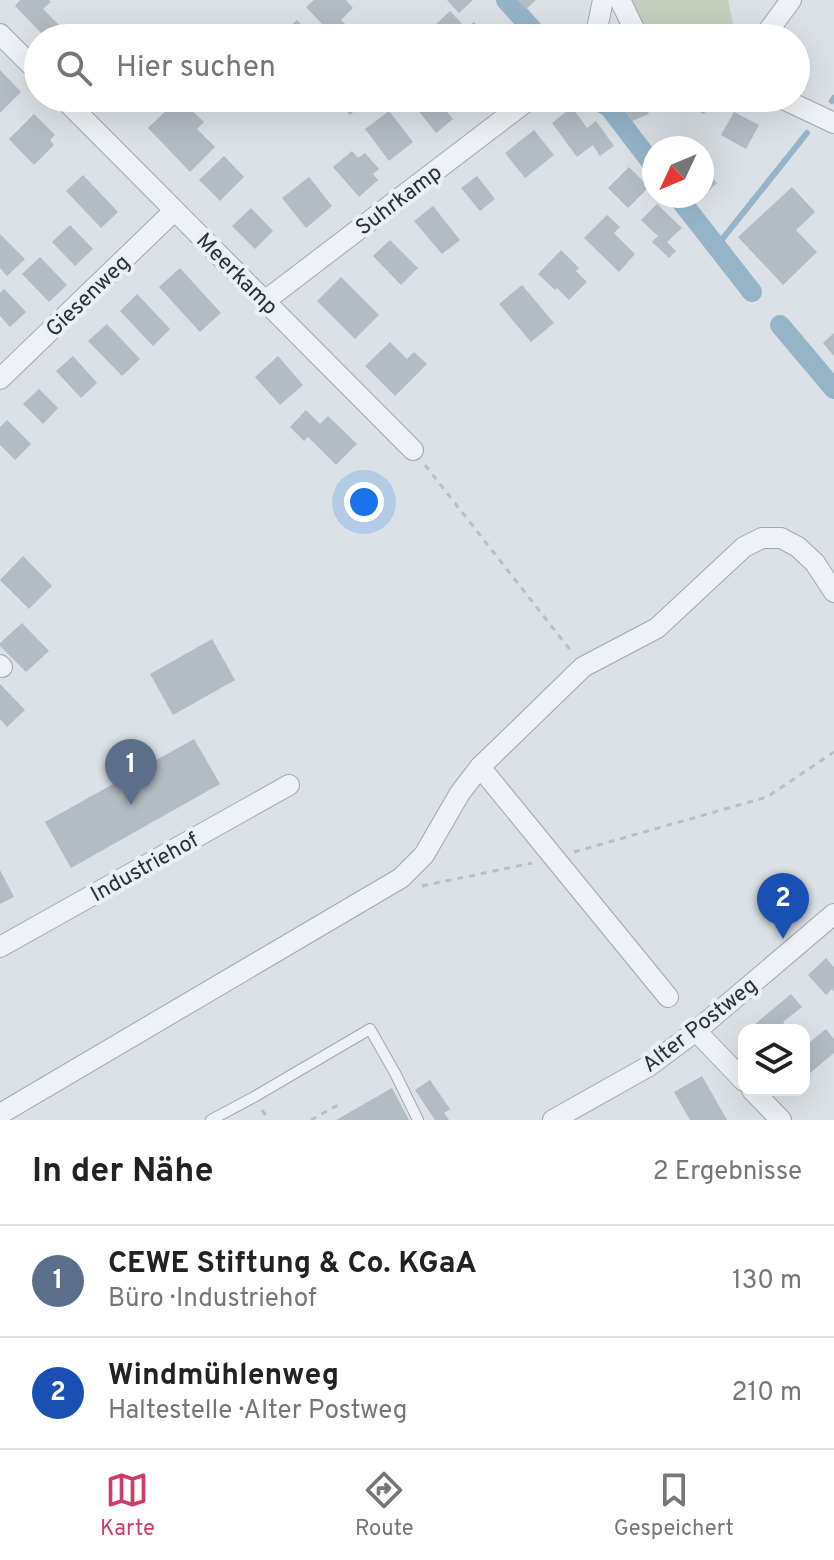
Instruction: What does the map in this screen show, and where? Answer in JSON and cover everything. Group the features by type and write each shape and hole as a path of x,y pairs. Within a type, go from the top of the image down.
{"street":[{"path":"598,24 603,0"},
{"path":"620,0 632,24"},
{"path":"773,24 791,0"},
{"path":"0,34 24,58"},
{"name":"Meerkamp","path":"77,112 413,450"},
{"name":"Suhrkamp","path":"266,300 513,112"},
{"path":"810,112 834,123"},
{"name":"Giesenweg","path":"0,379 174,211"},
{"path":"0,1114 401,878 424,855 460,793 480,767 583,667 657,628 744,547 762,538 781,538 798,547 815,563 834,592"},
{"path":"480,767 668,997"},
{"name":"Industriehof","path":"0,947 289,785"},
{"name":"Alter Postweg","path":"553,1120 575,1114 649,1066 696,1031 834,914"},
{"path":"696,1031 738,1075"},
{"path":"758,1096 781,1120"}],"lane":[{"path":"211,1120 370,1029 418,1120"}],"path":[{"path":"413,450 583,667"},
{"path":"414,888 555,858 767,797 834,752"},
{"path":"311,1120 338,1105"}],"green space":[{"path":"628,0 728,0 733,24 641,24"}],"building":[{"path":"20,0 49,0 51,2 43,9 58,24 32,24 15,6"},
{"path":"314,0 346,0 353,8 341,20 345,24 322,24 306,7"},
{"path":"447,0 473,0 459,13"},
{"path":"517,0 536,0 526,9"},
{"path":"450,11 462,24 436,24"},
{"path":"0,70 21,92 0,113"},
{"path":"165,112 194,112 204,122 197,129 215,147 190,172 148,128"},
{"path":"390,112 413,142 389,161 365,129"},
{"path":"419,112 447,112 453,119 436,133"},
{"path":"566,112 576,112 587,128 596,121 614,146 600,156 593,145 577,157 552,123"},
{"path":"625,112 649,114 632,121"},
{"path":"734,112 759,125 746,149 721,135"},
{"path":"34,114 55,135 50,140 54,145 34,165 9,139"},
{"path":"534,130 554,155 525,178 505,153"},
{"path":"352,151 358,158 365,153 379,169 373,174 378,180 359,197 333,167"},
{"path":"224,156 244,177 220,201 199,180"},
{"path":"629,167 642,180 642,194 628,208 608,188"},
{"path":"83,175 118,212 101,228 66,191"},
{"path":"477,176 495,199 480,211 461,188"},
{"path":"309,177 332,206 306,228 282,198"},
{"path":"792,187 815,212 796,230 817,252 783,285 738,237"},
{"path":"433,206 460,240 442,254 414,221"},
{"path":"251,208 273,231 255,249 232,226"},
{"path":"653,208 661,208 682,228 667,242 676,251 669,258 652,242 658,236 641,220"},
{"path":"607,215 620,227 614,233 635,254 619,272 584,238"},
{"path":"70,225 93,249 75,266 52,242"},
{"path":"0,234 25,259 7,276 0,268"},
{"path":"390,240 418,268 401,285 373,256"},
{"path":"561,250 579,268 576,271 587,282 569,300 538,274"},
{"path":"40,257 67,285 49,302 22,274"},
{"path":"180,268 221,313 200,332 159,287"},
{"path":"341,277 379,315 355,339 317,301"},
{"path":"522,285 554,323 531,342 499,304"},
{"path":"4,289 26,312 10,327 0,316 0,293"},
{"path":"137,294 170,329 153,346 120,311"},
{"path":"107,324 140,359 122,376 88,341"},
{"path":"834,333 834,356 823,343"},
{"path":"390,342 407,359 414,352 427,364 395,396 365,366"},
{"path":"73,356 97,383 81,398 56,371"},
{"path":"278,356 303,385 280,405 255,377"},
{"path":"39,389 58,408 43,424 23,404"},
{"path":"306,410 320,424 328,416 357,444 336,465 308,437 304,441 290,427"},
{"path":"7,420 31,444 15,460 0,445 0,427"},
{"path":"23,556 52,586 29,609 0,580"},
{"path":"22,623 49,651 26,672 0,646"},
{"path":"212,639 235,680 173,715 150,674"},
{"path":"0,684 25,710 7,727 0,719"},
{"path":"194,739 220,784 71,868 45,822"},
{"path":"0,870 14,897 0,904"},
{"path":"826,958 834,967 834,992 832,989 826,995 808,975"},
{"path":"791,994 802,1007 783,1022 785,1024 755,1024"},
{"path":"826,1029 834,1039 834,1053 810,1073 810,1042"},
{"path":"702,1076 727,1120 690,1120 674,1092"},
{"path":"430,1080 450,1109 444,1113 449,1120 435,1120 415,1090"},
{"path":"392,1088 409,1120 336,1120"}],"waterway":[{"path":"506,0 527,24"},
{"path":"613,112 642,150"},
{"path":"716,247 807,133"},
{"path":"686,208 752,292"},
{"path":"780,325 834,389"}],"place":[{"name":"CEWE Stiftung & Co. KGaA","path":"131,805"},
{"name":"Windmühlenweg","path":"783,939"}]}
